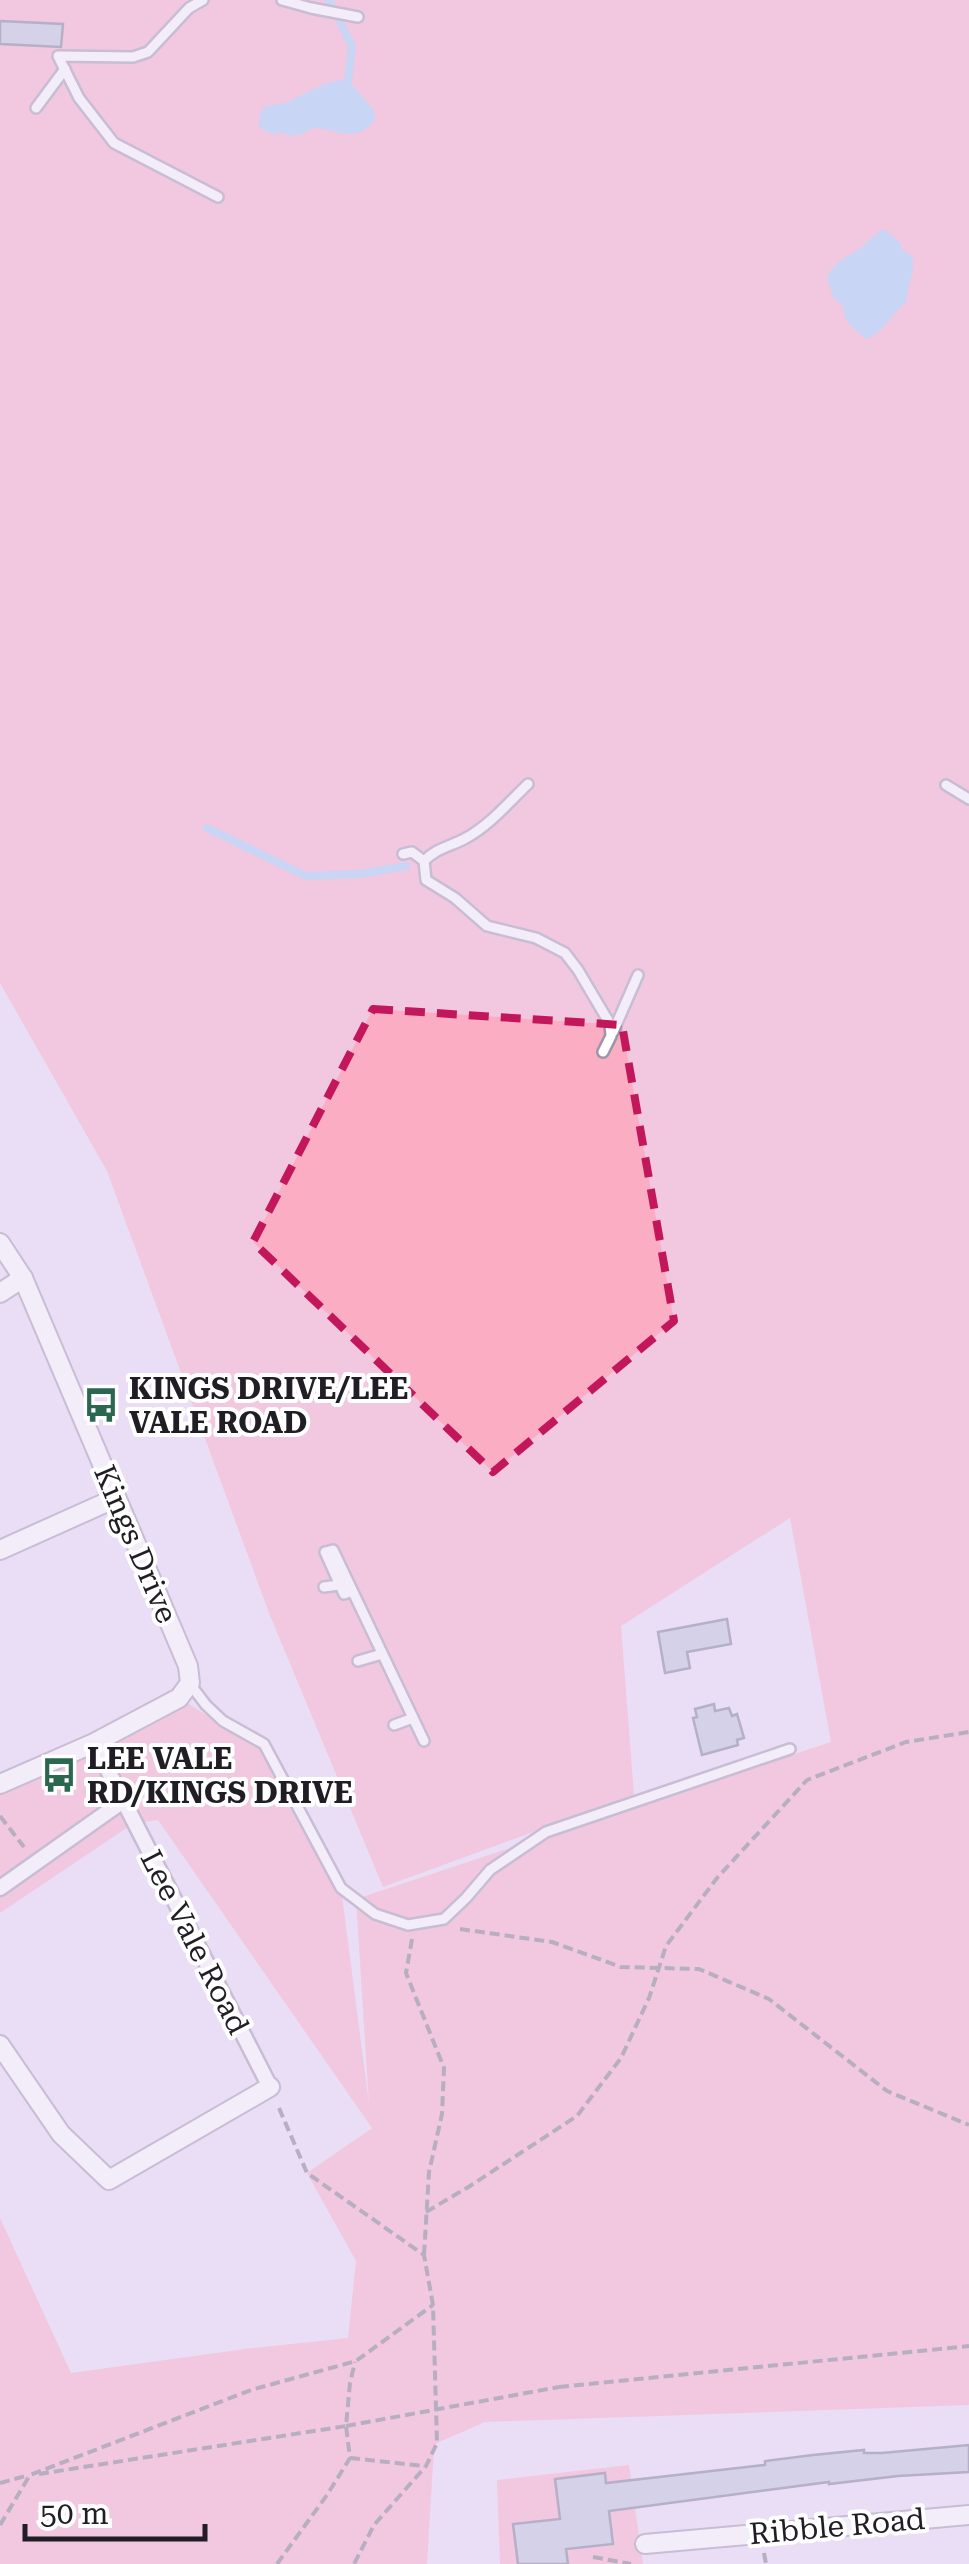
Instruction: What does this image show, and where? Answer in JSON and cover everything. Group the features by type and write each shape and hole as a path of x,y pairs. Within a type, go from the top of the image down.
{"street":[{"name":"Kings Drive","path":"0,1243 23,1278 188,1666 190,1683"},
{"path":"0,1293 23,1278"},
{"path":"0,1550 116,1498"},
{"path":"0,1784 94,1743 179,1698 190,1683"},
{"name":"Lee Vale Road","path":"94,1743 270,2088"},
{"path":"0,1888 124,1802"},
{"path":"3,2055 61,2134 109,2180 270,2088"},
{"name":"Ribble Road","path":"646,2544 969,2514"}],"lane":[{"path":"282,0 356,16"},
{"path":"201,1 189,8 148,52 132,56 58,56 95,121 114,144 218,198"},
{"path":"36,108 65,69"},
{"path":"424,860 432,852 468,837 528,784"},
{"path":"946,785 969,799"},
{"path":"403,854 412,852 424,860"},
{"path":"424,860 426,880 487,926 536,938 565,952 610,1024 611,1036"},
{"path":"603,1052 638,976"},
{"path":"352,1591 344,1594 325,1552 333,1550 424,1741"},
{"path":"324,1587 339,1585"},
{"path":"358,1660 382,1654"},
{"path":"190,1683 223,1720 264,1744 341,1888 375,1914 408,1925 444,1919 490,1870 546,1832 790,1750"},
{"path":"394,1725 413,1718"}],"path":[{"path":"426,2212 577,2116 621,2058 649,1998 666,1946 717,1878 807,1780 906,1742 969,1732"},
{"path":"0,1816 36,1863"},
{"path":"354,2564 374,2525 426,2466 436,2442 432,2305 424,2254 429,2172 442,2114 444,2068 406,1973 415,1925"},
{"path":"452,1928 552,1942 620,1966 699,1969 769,1999 888,2091 969,2125"},
{"path":"270,2088 307,2174 424,2254"},
{"path":"0,2483 251,2390 356,2361 432,2305"},
{"path":"30,2475 346,2426 559,2387 969,2346"},
{"path":"277,2564 350,2458 346,2426 356,2361"},
{"path":"350,2458 426,2466"},
{"path":"0,2525 30,2475"},
{"path":"592,2558 631,2564"}],"highlighted area":[{"path":"373,1009 622,1025 674,1321 493,1472 253,1242"}],"shaded area":[{"path":"0,0 969,0 969,2405 485,2422 437,2443 434,2448 427,2564 0,2564 0,2218 71,2373 348,2338 356,2261 307,2173 372,2128 158,1820 134,1823 0,1913 0,1783 179,1698 261,1749 341,1888 369,2104 356,1899 831,1742 790,1518 621,1626 634,1795 383,1887 269,1613 107,1171 0,983"},
{"path":"629,2465 643,2564 500,2564 497,2480"}],"water":[{"path":"344,79 374,110 375,120 365,129 346,134 320,128 292,136 278,132 275,135 259,128 265,106 285,103"},
{"path":"884,229 912,256 912,273 907,301 883,328 866,339 847,321 827,278 839,262"}],"building":[{"path":"0,21 63,24 61,47 0,44"},
{"path":"727,1619 731,1644 687,1652 690,1668 665,1673 658,1632"},
{"path":"714,1704 715,1711 729,1708 732,1716 737,1714 744,1738 737,1740 738,1745 702,1755 693,1718 697,1717 695,1709"},
{"path":"969,2445 969,2472 829,2482 609,2511 613,2544 566,2549 568,2564 518,2564 513,2524 560,2519 555,2479 605,2473 606,2483 765,2465 765,2461 813,2455"}],"waterway":[{"path":"329,0 352,46 348,81"},
{"path":"207,828 306,876 360,874 406,866"}],"place":[{"name":"KINGS DRIVE/LEE VALE ROAD","path":"101,1405"},
{"name":"LEE VALE RD/KINGS DRIVE","path":"59,1775"}]}
